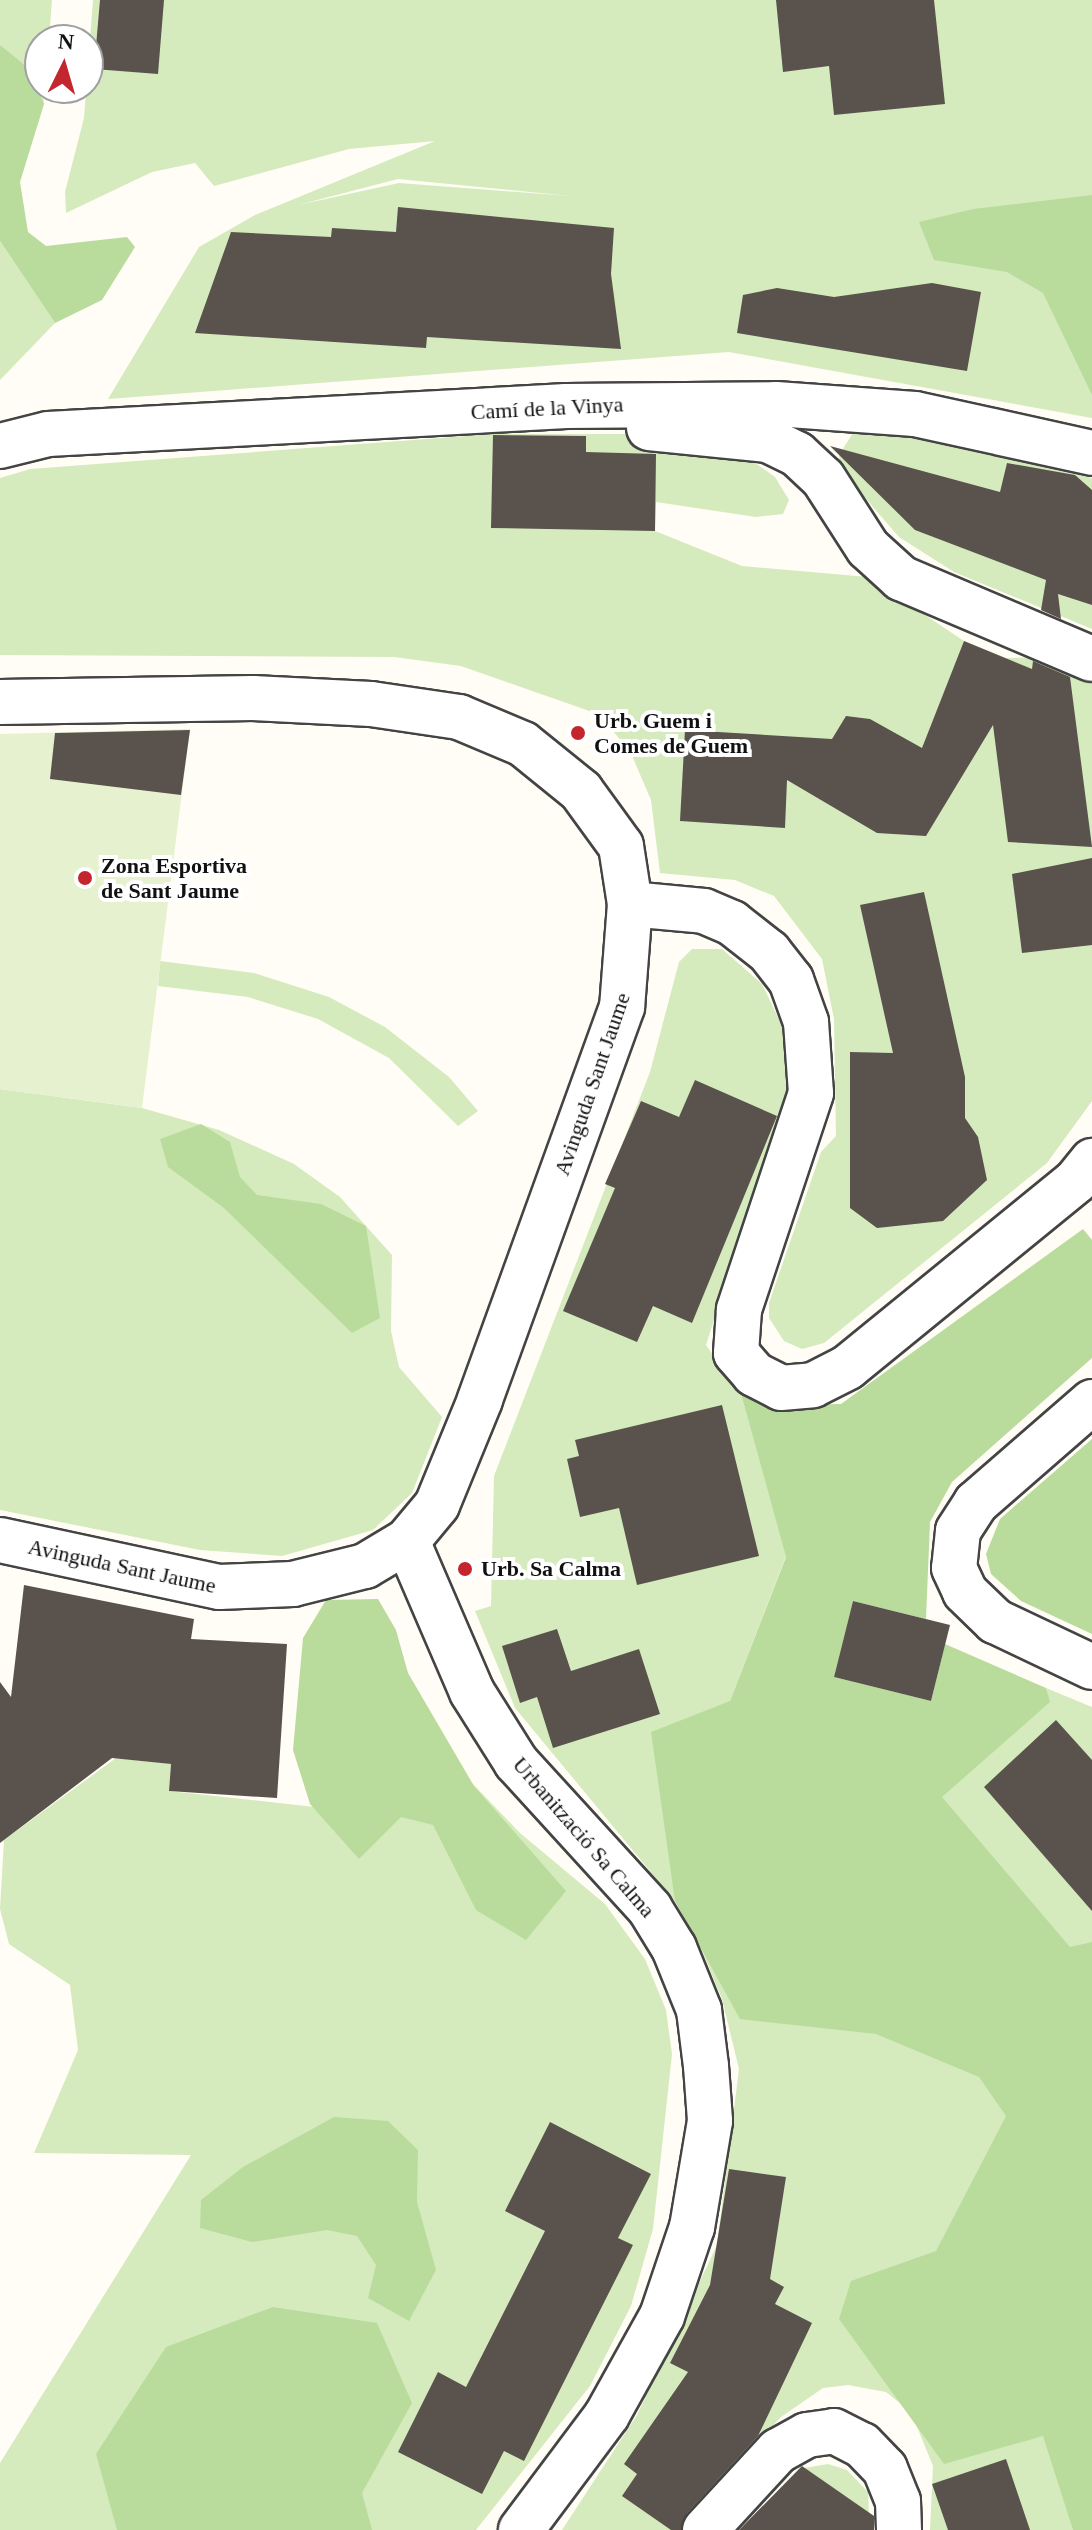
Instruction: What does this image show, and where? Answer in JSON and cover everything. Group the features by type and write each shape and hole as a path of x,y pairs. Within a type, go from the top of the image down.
{"street":[{"name":"Camí de la Vinya","path":"0,446 48,434 566,406 776,404 915,414 1092,453"},
{"path":"566,406 605,424 768,440 797,454 823,478 868,548 901,578 1092,659"},
{"name":"Avinguda Sant Jaume","path":"0,702 253,698 371,704 459,717 523,744 581,791 621,846 630,904 622,1007 480,1400 437,1505 407,1541 365,1566 322,1577 219,1587 0,1540"},
{"path":"630,904 704,911 732,923 769,952 791,980 806,1022 811,1093 739,1310 736,1353 754,1374 781,1388 813,1385 848,1367 1076,1181 1092,1161"},
{"path":"1092,1402 976,1503 958,1531 954,1568 965,1592 995,1621 1092,1667"},
{"name":"Urbanització Sa Calma","path":"407,1541 472,1692 516,1762 650,1909 674,1948 699,2010 706,2066 710,2121 692,2227 662,2316 607,2415 521,2530"},
{"path":"705,2530 778,2451 807,2435 834,2431 862,2445 885,2469 898,2501 899,2530"}],"green space":[{"path":"0,0 52,0 50,24 24,24 24,101 0,98"},
{"path":"93,0 1092,0 1092,418 729,352 108,399 199,247 255,215 435,141 349,149 214,186 195,163 152,172 66,213 65,192 85,104 104,104 104,24 91,24","holes":["398,179 570,196 399,183 298,205"]},
{"path":"0,45 24,65 24,104 44,104 20,182 28,232 46,246 127,237 135,247 102,300 55,323 0,241"},
{"path":"1092,195 1092,395 1043,293 1007,272 934,260 919,222 973,209"},
{"path":"0,241 55,323 0,380"},
{"path":"879,430 1092,478 1092,629 954,572 899,537 841,470 839,455 853,433"},
{"path":"493,434 626,434 719,448 751,460 775,477 789,500 783,514 756,517 656,502 655,531 742,566 868,577 964,641 1006,658 1041,657 1092,678 1092,1101 1047,1163 824,1343 802,1349 784,1341 769,1318 769,1303 821,1152 836,1136 834,1019 822,959 774,896 735,880 660,873 651,800 630,751 598,714 461,666 394,657 0,655 0,478 30,469"},
{"name":"Zona Esportiva de Sant Jaume","path":"190,729 142,1108 0,1089 0,734"},
{"path":"692,949 722,949 762,984 785,1032 793,1072 706,1345 741,1394 786,1556 730,1701 1049,1702 1046,1688 1092,1707 1092,2530 930,2530 933,2466 911,2412 886,2392 848,2385 823,2388 781,2417 676,2530 562,2530 637,2415 717,2245 739,2069 722,1999 688,1917 515,1708 475,1611 491,1606 494,1476 650,1072 679,962"},
{"path":"160,961 254,973 329,997 385,1027 449,1077 478,1111 458,1126 389,1058 318,1019 248,997 158,986"},
{"path":"0,1089 142,1108 219,1130 294,1164 340,1197 392,1255 391,1331 399,1367 442,1417 412,1493 373,1530 282,1556 200,1550 0,1510"},
{"path":"201,1124 230,1142 240,1177 257,1195 321,1204 366,1226 380,1318 352,1333 224,1208 168,1167 160,1139"},
{"path":"1083,1229 1092,1240 1092,1358 952,1482 930,1522 926,1619 853,1601 834,1677 931,1701 945,1644 1046,1688 1050,1702 942,1797 1070,1947 1092,1942 1092,2530 1073,2530 1043,2436 944,2464 839,2319 851,2281 936,2251 1006,2116 979,2077 876,2034 740,2019 675,1901 651,1732 730,1701 786,1557 741,1394 779,1405 841,1404"},
{"path":"1092,1439 1092,1634 1021,1601 991,1574 986,1554 1000,1519"},
{"path":"378,1599 396,1630 408,1673 474,1786 566,1891 526,1940 476,1910 433,1825 401,1817 359,1859 310,1804 293,1750 303,1638 326,1600"},
{"path":"446,1756 520,1833 605,1904 645,1959 666,2010 672,2054 653,2229 631,2306 590,2386 476,2530 0,2530 0,2463 191,2155 34,2153 78,2050 70,1985 9,1944 0,1909 4,1840 116,1758 171,1764 169,1791 360,1812"},
{"path":"334,2117 388,2121 418,2150 417,2202 436,2270 409,2321 368,2298 376,2265 357,2236 327,2230 252,2242 200,2228 201,2200 243,2167"},
{"path":"273,2307 377,2323 412,2403 362,2493 372,2530 117,2530 96,2454 166,2347"},
{"path":"828,2464 847,2470 868,2492 869,2514 747,2530 804,2468"}],"building":[{"path":"100,0 164,0 158,74 104,70 104,24 98,24"},
{"path":"776,0 934,0 945,104 834,115 829,66 783,72"},
{"path":"398,207 614,228 611,274 621,349 427,337 426,348 195,333 231,232 331,237 332,228 396,232"},
{"path":"932,283 981,292 967,371 737,333 743,295 777,288 834,297"},
{"path":"493,435 586,436 586,452 656,454 655,531 491,528"},
{"path":"830,446 1000,492 1007,463 1075,475 1092,490 1092,605 1058,594 1061,619 1041,610 1046,580 915,530"},
{"path":"964,641 1032,669 1033,661 1070,677 1092,847 1008,842 993,725 926,836 877,833 787,780 785,828 680,821 685,730 832,739 846,716 870,719 922,748"},
{"path":"190,730 181,795 50,779 55,733"},
{"path":"1092,858 1092,945 1022,953 1012,874"},
{"path":"924,892 965,1077 965,1118 978,1137 987,1180 943,1221 877,1228 850,1208 850,1052 893,1053 860,905"},
{"path":"695,1080 777,1116 692,1323 653,1306 637,1342 563,1311 615,1188 605,1184 641,1101 679,1117"},
{"path":"722,1405 759,1556 637,1585 619,1508 580,1517 567,1459 579,1456 575,1440"},
{"path":"24,1585 194,1619 191,1639 287,1644 277,1798 169,1791 171,1764 112,1758 0,1843 0,1682 11,1697"},
{"path":"853,1601 950,1625 931,1701 834,1677"},
{"path":"557,1629 571,1671 639,1649 660,1714 553,1748 537,1697 520,1703 502,1646"},
{"path":"1056,1720 1092,1760 1092,1911 984,1787"},
{"path":"550,2122 651,2174 618,2238 633,2245 524,2461 504,2451 482,2494 398,2452 438,2372 466,2387 545,2231 505,2211"},
{"path":"729,2169 786,2177 770,2279 784,2287 775,2304 812,2323 758,2436 687,2513 681,2530 671,2530 622,2496 637,2474 624,2464 688,2372 670,2363 710,2285"},
{"path":"1006,2459 1030,2530 948,2530 932,2484"},
{"path":"802,2466 874,2516 874,2530 739,2530"}],"place":[{"name":"Urb. Guem i Comes de Guem","path":"578,733"},
{"name":"Zona Esportiva de Sant Jaume","path":"85,878"},
{"name":"Urb. Sa Calma","path":"465,1569"}]}
